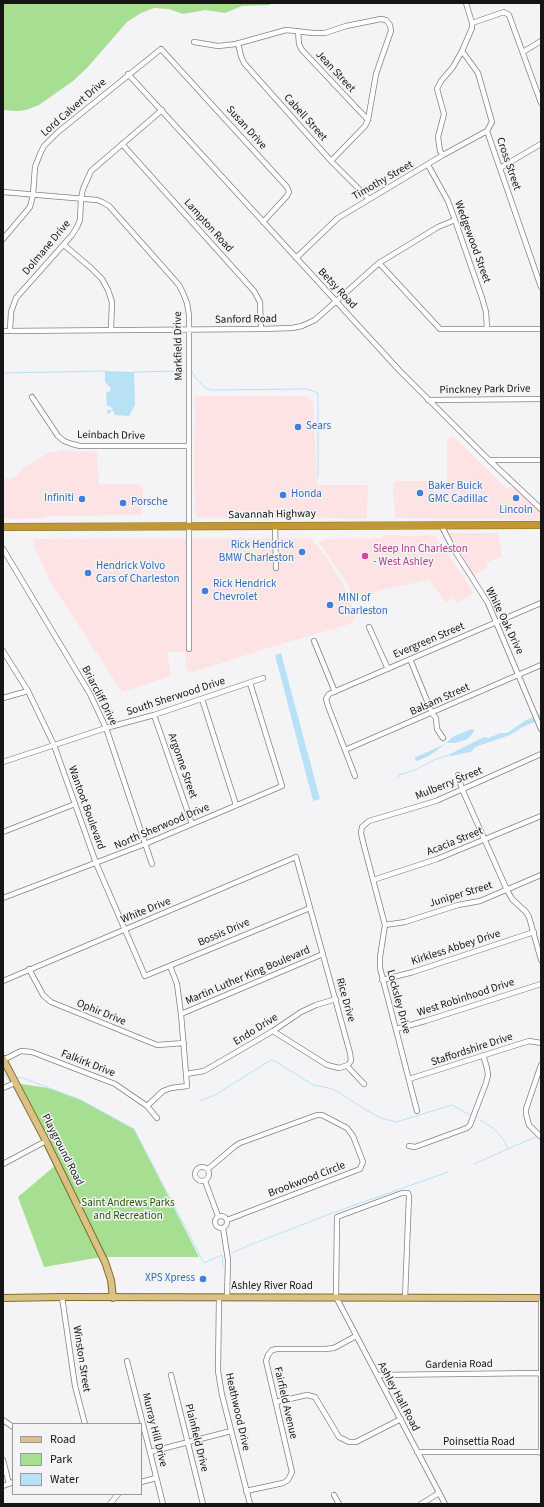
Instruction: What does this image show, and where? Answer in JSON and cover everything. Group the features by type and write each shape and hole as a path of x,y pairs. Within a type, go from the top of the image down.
{"highway":[{"name":"Savannah Highway","path":"3,528 275,525 541,525"}],"main road":[{"name":"Playground Road","path":"3,1059 46,1141 105,1262 111,1280 113,1298"},
{"name":"Ashley River Road","path":"3,1298 541,1298"}],"street":[{"path":"443,155 440,151 438,137 444,114 437,89 462,51 472,28 466,3"},
{"path":"472,23 504,12 509,15 541,103"},
{"path":"194,42 218,46 238,43 286,30 325,33 346,26 381,19 386,20 390,24 391,31 376,74 368,120 365,126 332,161"},
{"name":"Jean Street","path":"298,32 299,44 302,50 368,120"},
{"path":"523,52 541,41"},
{"name":"Cabell Street","path":"238,43 244,63 332,161 369,199"},
{"name":"Lord Calvert Drive","path":"3,239 26,213 31,203 35,167 44,146 58,132 128,74 161,49"},
{"name":"Susan Drive","path":"161,49 287,187 289,192 287,196 263,222"},
{"name":"Cross Street","path":"462,51 478,73 492,122 487,131 541,287"},
{"name":"Betsy Road","path":"128,74 428,400 541,509"},
{"name":"Dolmane Drive","path":"10,330 11,312 16,298 64,245 72,235 80,220 83,189 91,171 162,110"},
{"name":"Timothy Street","path":"296,258 338,218 443,155 487,131"},
{"name":"Lampton Road","path":"122,144 254,291 260,302 261,329"},
{"path":"500,168 541,144"},
{"name":"Wedgewood Street","path":"428,165 448,202 455,220 482,298 486,312 487,329"},
{"name":"Markfield Drive","path":"3,192 97,200 109,206 179,285 187,303 189,329 189,649"},
{"name":"Sanford Road","path":"3,330 261,329 292,328 302,326 315,320 379,263 438,228 455,220"},
{"path":"64,245 92,268 102,279 112,302 111,330"},
{"path":"379,263 440,329 541,329"},
{"name":"Leinbach Drive","path":"32,397 58,436 64,441 72,444 80,446 188,446"},
{"name":"Pinckney Park Drive","path":"428,400 541,399"},
{"path":"489,460 541,460"},
{"path":"275,525 276,568"},
{"name":"White Oak Drive","path":"440,525 488,603 541,729"},
{"name":"Briarcliff Drive","path":"3,549 4,555 49,624 90,694 106,728 152,864"},
{"name":"Evergreen Street","path":"345,750 326,699 329,694 541,604"},
{"path":"369,627 388,669"},
{"path":"314,641 335,692"},
{"name":"Wantoot Boulevard","path":"3,651 28,691 54,745 96,863 126,929 145,976"},
{"path":"410,659 432,713 436,718 437,729 443,738"},
{"name":"Balsam Street","path":"345,750 541,666"},
{"name":"South Sherwood Drive","path":"3,762 106,728 202,699 263,678"},
{"name":"North Sherwood Drive","path":"3,898 145,844 282,786 250,683"},
{"path":"3,698 28,691"},
{"path":"202,699 236,805"},
{"name":"Argonne Street","path":"154,714 192,824"},
{"path":"345,750 355,776"},
{"name":"Mulberry Street","path":"362,826 369,821 436,801 541,754"},
{"path":"458,775 462,789 507,890 512,899 526,912 529,917 541,960"},
{"path":"3,832 75,804"},
{"name":"Acacia Street","path":"373,880 437,859 541,816"},
{"name":"Locksley Drive","path":"362,826 361,833 363,842 385,925 380,957 382,980 417,1111"},
{"name":"Rice Drive","path":"296,857 351,1056 351,1061 347,1066"},
{"name":"White Drive","path":"3,981 296,857"},
{"name":"Juniper Street","path":"385,925 405,922 458,905 480,901 541,875"},
{"name":"Bossis Drive","path":"145,976 310,908"},
{"name":"Kirkless Abbey Drive","path":"382,980 413,972 534,932"},
{"name":"Martin Luther King Boulevard","path":"181,1014 322,954"},
{"path":"147,1106 163,1091 171,1088 187,1086 184,1043 177,984 170,966"},
{"name":"Ophir Drive","path":"29,969 43,995 51,1002 157,1045 184,1043"},
{"name":"West Robinhood Drive","path":"396,1029 541,984"},
{"name":"Endo Drive","path":"186,1074 204,1071 273,1031 308,1008 336,1000"},
{"path":"273,1031 327,1065 339,1068 347,1066 364,1084"},
{"name":"Staffordshire Drive","path":"409,1079 529,1041 541,1043"},
{"name":"Falkirk Drive","path":"3,1059 21,1051 32,1052 115,1084 147,1106 157,1118"},
{"path":"410,1146 415,1147 467,1128 470,1125 488,1075 483,1056"},
{"path":"541,1065 526,1109 530,1125 541,1137"},
{"path":"3,1088 15,1083"},
{"name":"Brookwood Circle","path":"208,1169 234,1147 240,1144 317,1115 322,1115 347,1128 353,1136 363,1162 360,1169 227,1220"},
{"path":"3,1164 46,1141"},
{"path":"204,1166 208,1169 210,1175 205,1181 198,1180 195,1173 199,1167 204,1166"},
{"path":"205,1181 218,1216"},
{"path":"336,1297 337,1217 408,1193 405,1298"},
{"path":"218,1216 222,1216 227,1220 226,1226 223,1228 228,1260 227,1298"},
{"path":"218,1216 215,1219 215,1225 218,1228 223,1228"},
{"name":"Winston Street","path":"62,1297 75,1386 85,1423"},
{"name":"Ashley Hall Road","path":"336,1297 417,1452 446,1504"},
{"name":"Heathwood Drive","path":"219,1298 218,1371 231,1431 250,1504"},
{"path":"541,1298 541,1453"},
{"name":"Fairfield Avenue","path":"246,1491 283,1483 288,1480 292,1472 266,1358 272,1350 325,1349 342,1344 356,1336"},
{"name":"Murray Hill Drive","path":"127,1361 163,1504"},
{"name":"Gardenia Road","path":"377,1375 541,1373"},
{"name":"Plainfield Drive","path":"171,1375 203,1504"},
{"path":"276,1402 307,1395 315,1396 339,1437 349,1442 356,1442 401,1419"},
{"path":"3,1420 12,1426"},
{"path":"150,1452 231,1431"},
{"name":"Poinsettia Road","path":"417,1452 541,1453"},
{"path":"3,1460 11,1483 3,1486"},
{"path":"142,1482 156,1478"},
{"path":"421,1504 439,1493"},
{"path":"110,1504 117,1495"},
{"path":"334,1495 339,1504"}],"shaded area":[{"path":"195,396 306,396 313,401 317,485 368,485 367,519 288,517 200,518 196,516 194,471"},
{"path":"453,436 506,488 516,487 541,511 541,520 395,518 393,485 395,481 447,481 447,439"},
{"path":"64,450 97,452 99,484 139,484 143,487 142,515 46,516 45,518 3,519 3,478 11,479 24,468 50,452"},
{"path":"448,533 498,533 502,556 487,563 487,568 473,575"},
{"path":"386,535 435,535 474,593 458,603 453,598 446,603 429,580 381,590 355,598 342,575 318,542 327,539 380,538"},
{"path":"310,538 325,555 350,598 355,619 350,624 190,673 187,669 185,652 167,652 171,676 122,692 51,583 33,544 34,539"}],"green space":[{"path":"3,3 270,3 270,5 242,6 225,13 205,10 183,14 169,9 154,8 141,13 127,22 87,68 73,81 39,105 26,110 17,111 3,110"},
{"name":"Saint Andrews Parks and Recreation","path":"15,1083 48,1088 81,1100 134,1129 199,1257 102,1257 44,1267 18,1197 57,1164"}],"water":[{"path":"105,371 134,372 135,405 129,416 115,415 114,411 111,411 110,414 107,413 107,410 113,410 110,406 107,406 106,393 110,391 111,388 105,382"},
{"path":"281,653 320,799 313,801 275,655"},
{"path":"541,714 541,719 510,735 475,747 471,752 451,756 448,755 484,737 488,738 501,733 507,733 526,720"},
{"path":"472,729 474,730 473,733 468,739 455,743 446,743 454,736"},
{"path":"445,744 429,756 417,761 414,758"}],"waterway":[{"path":"3,373 105,371"},
{"path":"134,372 184,371"},
{"path":"192,372 205,388 211,390 307,389 318,393 318,477"},
{"path":"398,778 399,775 415,770 434,760 448,755"},
{"path":"200,1101 215,1095 271,1060 313,1085 329,1088 338,1092 381,1118 396,1122 452,1105 470,1115"},
{"path":"3,1072 9,1081 10,1080"},
{"path":"17,1078 20,1077 81,1100 134,1129 204,1263 222,1255 223,1267"},
{"path":"480,1120 493,1128 504,1140 508,1149 535,1137"},
{"path":"474,1164 508,1149"},
{"path":"232,1253 335,1212 448,1172"}],"place":[{"name":"Sears","path":"298,427"},
{"name":"Baker Buick GMC Cadillac","path":"420,493"},
{"name":"Honda","path":"283,495"},
{"name":"Lincoln","path":"516,498"},
{"name":"Infiniti","path":"82,499"},
{"name":"Porsche","path":"123,503"},
{"name":"Rick Hendrick BMW Charleston","path":"302,552"},
{"name":"Sleep Inn Charleston - West Ashley","path":"365,556"},
{"name":"Hendrick Volvo Cars of Charleston","path":"88,573"},
{"name":"Rick Hendrick Chevrolet","path":"205,591"},
{"name":"MINI of Charleston","path":"330,605"},
{"name":"XPS Xpress","path":"203,1279"}]}
